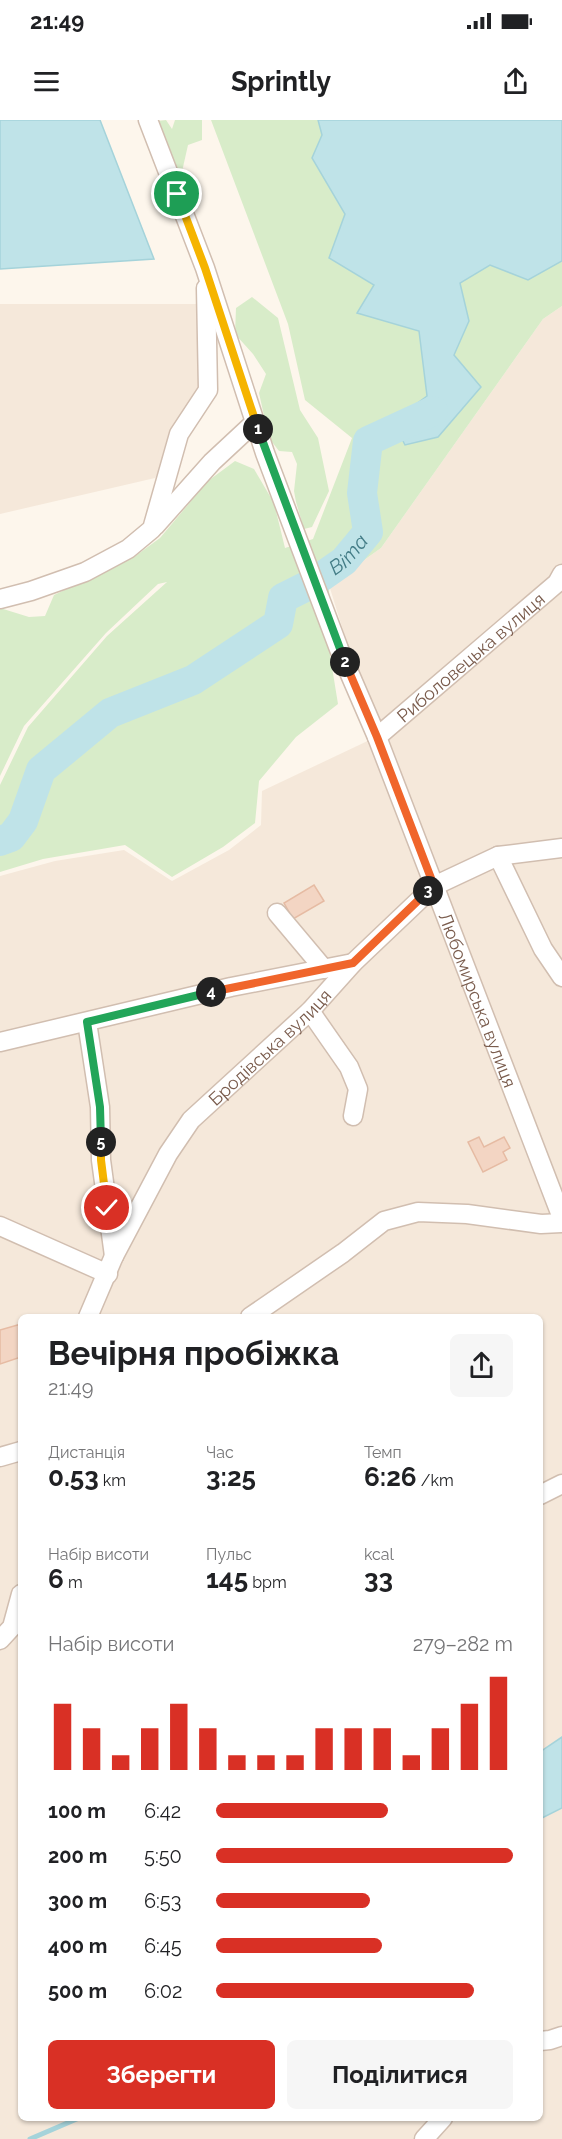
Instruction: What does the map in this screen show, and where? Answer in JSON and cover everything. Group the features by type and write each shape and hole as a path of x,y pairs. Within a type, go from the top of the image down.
{"street":[{"path":"0,599 85,572 128,549 152,529 212,462 255,422 205,268 148,120"},
{"path":"152,529 179,434 208,390 205,268"},
{"name":"Любомирська вулиця","path":"255,422 339,650 377,737 562,1218"},
{"name":"Риболовецька вулиця","path":"377,737 560,580"},
{"name":"Бродівська вулиця","path":"89,1314 114,1256 168,1154 191,1120 310,1011 353,963 434,886 498,856 562,848"},
{"path":"498,856 543,949 562,977"},
{"path":"277,913 324,969"},
{"path":"0,1042 231,987 353,963"},
{"path":"310,1011 349,1067 358,1089 353,1116"},
{"path":"87,1022 100,1107 101,1160 114,1256"},
{"path":"254,1314 343,1253 384,1221 418,1212 468,1214 541,1224 562,1223"},
{"path":"0,1226 108,1274"},
{"path":"0,1457 18,1452"},
{"path":"543,1494 562,1484"},
{"path":"11,1629 18,1604"},
{"path":"543,2041 562,2036"},
{"path":"424,2139 440,2121"}],"shaded area":[{"path":"0,304 206,304 208,390 179,434 155,478 0,514"},
{"path":"562,306 562,2139 0,2139 0,876 55,861 124,850 172,881 229,850 261,825 262,791 376,737 329,585 381,548 543,319"}],"green space":[{"path":"166,120 172,129 175,120 202,120 202,140 188,145 181,176 173,164 158,121"},
{"path":"211,120 562,120 562,306 543,319 381,548 329,585 330,655 338,704 296,737 259,781 255,823 223,847 172,877 125,845 43,859 0,872 0,785 28,727 107,636 167,582 158,584 106,633 24,726 0,776 0,608 29,617 45,616 54,595 134,557 160,538 208,481 235,461 254,469 274,503 285,548 313,539 352,438 305,400 288,324"},
{"path":"252,297 278,318 300,410 318,438 329,491 312,527 304,529 294,491 297,464 292,452 279,451 269,438 259,393 266,374 253,354 235,334 236,308"}],"water":[{"path":"0,120 100,120 154,259 0,269"},
{"path":"318,120 562,120 562,261 528,280 490,265 460,283 469,321 454,355 481,387 438,437 405,445 393,421 427,396 419,331 357,313 374,285 329,258 345,214 312,158 322,135"},
{"path":"562,1737 562,1808 543,1818 543,1750"}],"building":[{"path":"314,885 324,901 293,919 284,903"},
{"path":"479,1137 484,1147 504,1137 510,1148 503,1152 507,1160 483,1172 468,1142"},
{"path":"18,1325 18,1358 0,1364 0,1330"}],"waterway":[{"name":"Віта","path":"0,841 11,837 23,821 41,770 110,713 193,680 278,624 283,598 311,584 344,561 368,532 362,493 368,441 433,411"},
{"path":"30,2139 72,2121"}],"route":[{"path":"107,1208 101,1160 100,1107 87,1022 231,987 353,963 434,886 377,737 339,650 265,453 205,268 177,194"}]}
